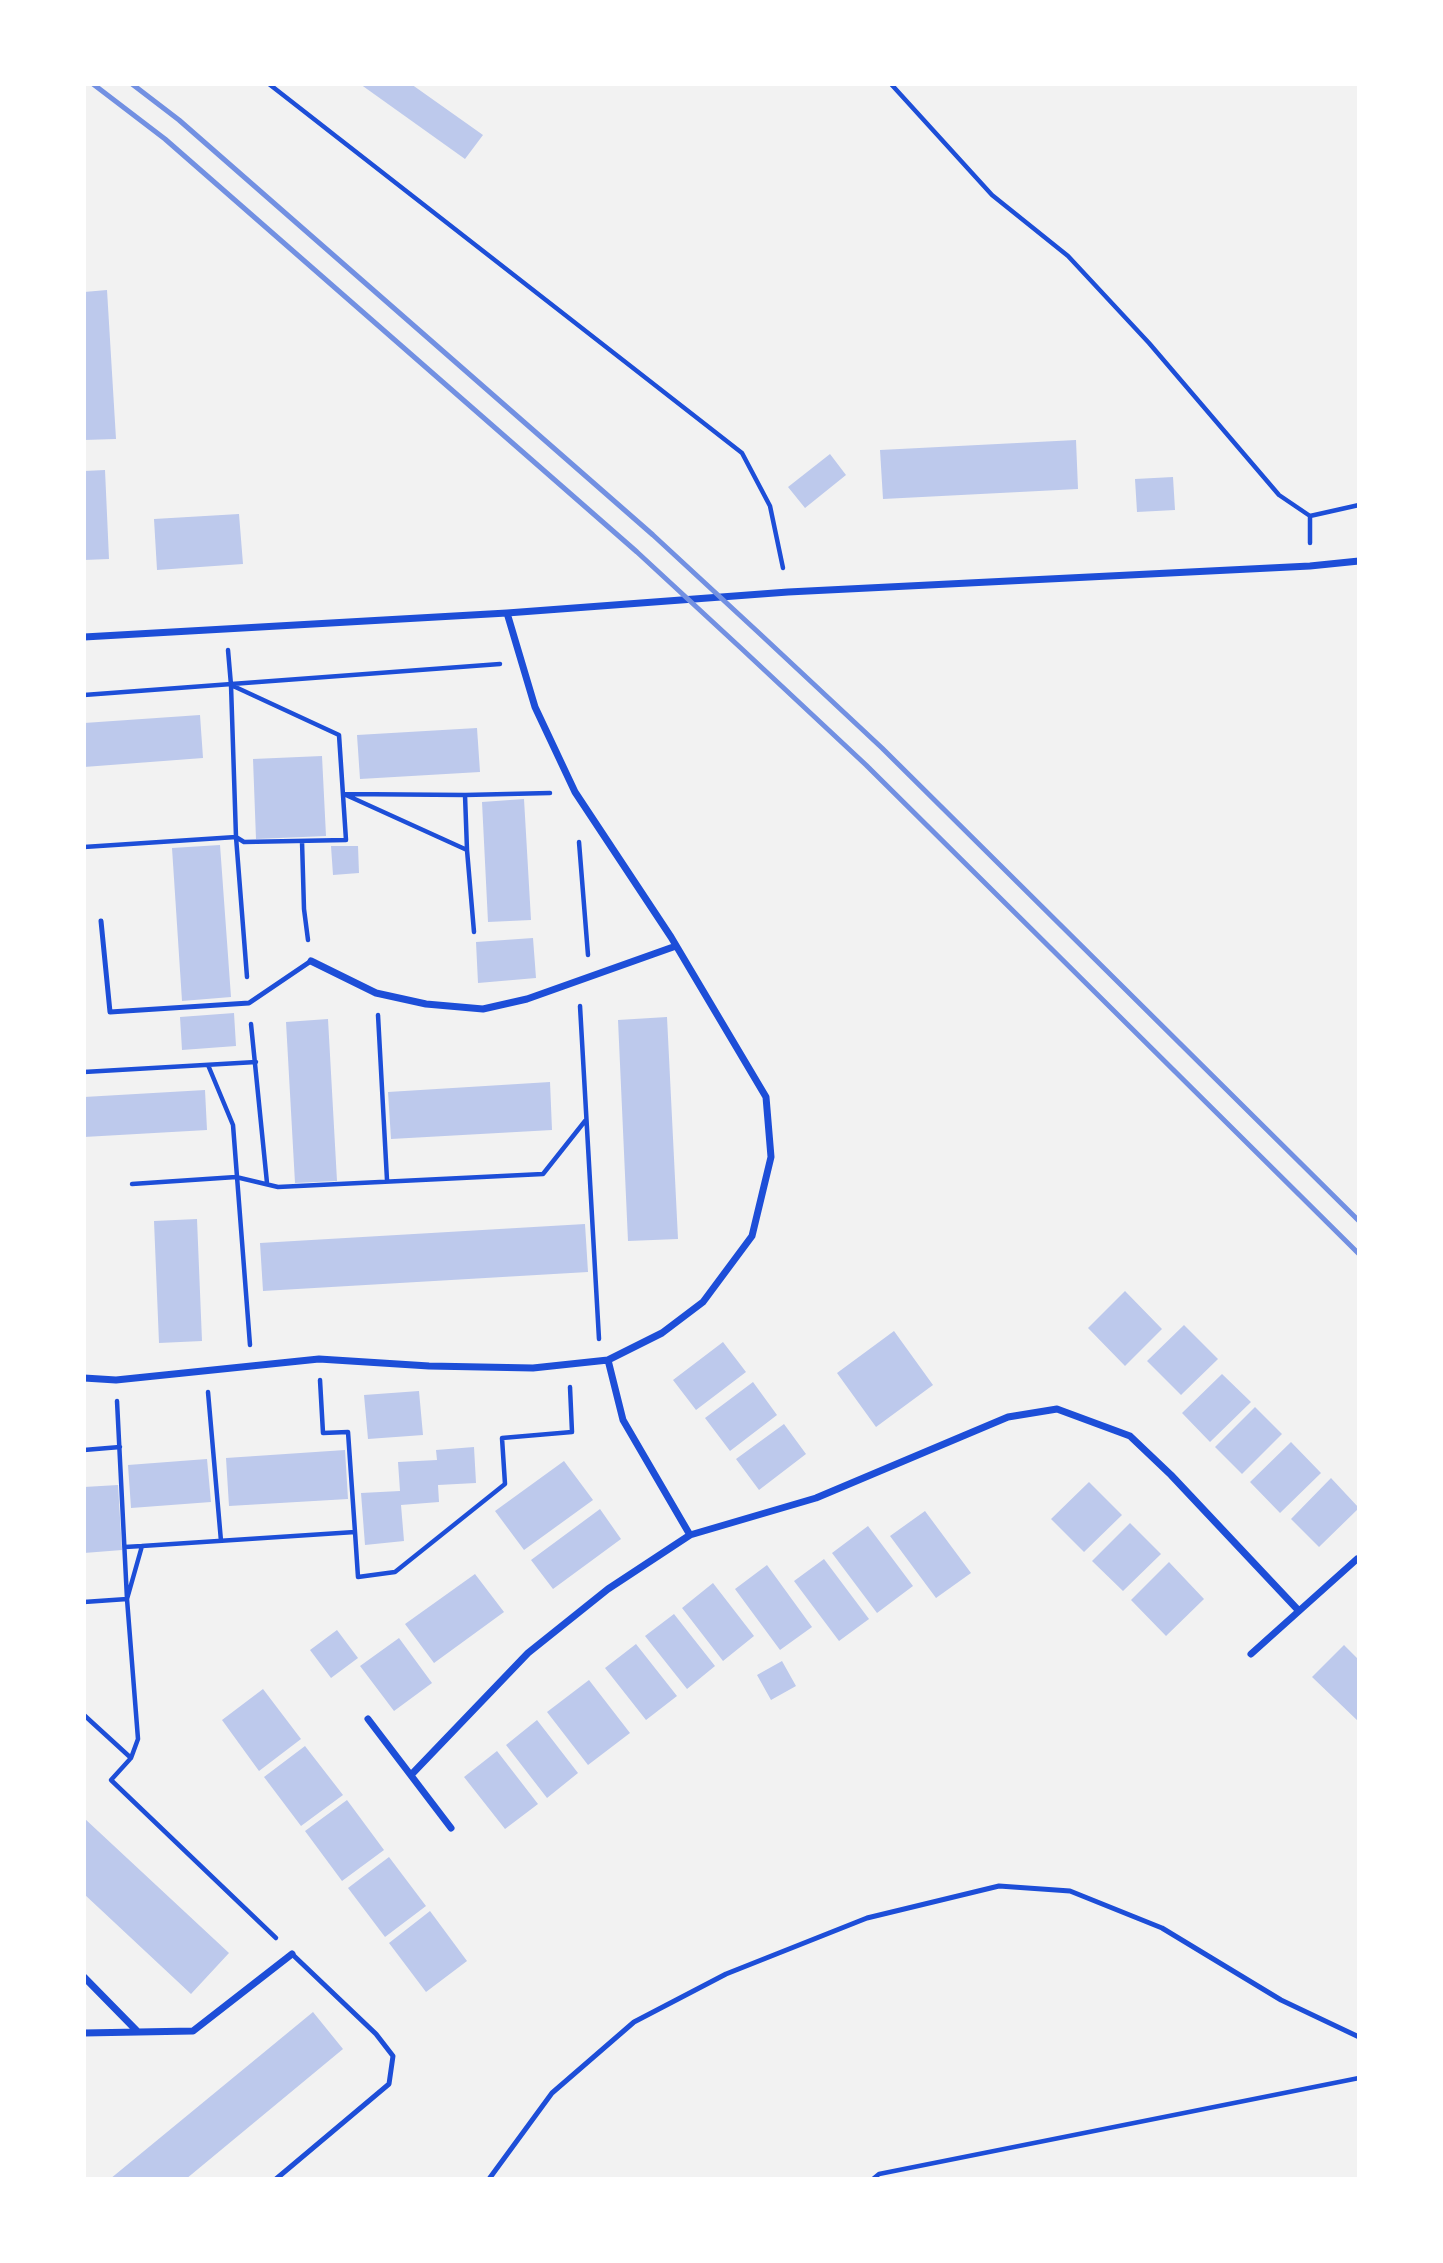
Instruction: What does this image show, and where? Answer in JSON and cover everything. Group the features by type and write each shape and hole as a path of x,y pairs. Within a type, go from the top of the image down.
{"street":[{"path":"84,637 226,631 788,592 1310,566 1359,561"},
{"path":"84,1378 116,1380 319,1359 533,1368 604,1360 662,1333 703,1302 752,1236 771,1157 766,1097 676,946 575,792 535,707 507,613"},
{"path":"311,961 376,993 426,1004 483,1009 527,999 676,946"},
{"path":"604,1360 623,1420 690,1535"},
{"path":"411,1775 528,1653 608,1589 690,1535 816,1498 1008,1417 1058,1409 1130,1436 1171,1475 1299,1611"},
{"path":"1251,1654 1357,1559"},
{"path":"368,1719 452,1828"},
{"path":"84,2033 193,2031 292,1954"},
{"path":"84,1977 137,2031"}],"lane":[{"path":"101,921 110,1012 249,1003 311,961"},
{"path":"489,2179 552,2093 634,2022 726,1974 867,1918 999,1886 1070,1891 1162,1928 1281,2000 1359,2037"},
{"path":"276,2179 389,2084 393,2056 376,2034 292,1954"}],"path":[{"path":"269,84 741,453 770,506 788,592"},
{"path":"891,84 992,195 1068,256 1149,343 1279,495 1310,516 1359,505"},
{"path":"226,631 231,685 236,837 267,1183"},
{"path":"84,695 522,662"},
{"path":"84,846 236,837 244,842 346,840 340,734 231,685"},
{"path":"344,794 575,792 589,976"},
{"path":"344,794 467,850"},
{"path":"465,795 474,932"},
{"path":"302,841 304,909 311,961"},
{"path":"579,980 585,1121 604,1360"},
{"path":"376,993 387,1180"},
{"path":"84,1072 256,1062"},
{"path":"208,1065 233,1125 252,1366"},
{"path":"132,1184 236,1177 278,1187 543,1174 585,1121"},
{"path":"319,1359 323,1433 348,1432 358,1577 395,1572 505,1484 502,1438 572,1432 569,1364"},
{"path":"206,1370 221,1541"},
{"path":"116,1380 127,1600 138,1740 131,1758 111,1780 292,1954"},
{"path":"84,1450 120,1447"},
{"path":"125,1547 355,1532"},
{"path":"127,1600 142,1546"},
{"path":"84,1602 127,1600"},
{"path":"84,1715 131,1758"},
{"path":"873,2179 879,2174 1359,2078"}],"building":[{"path":"360,84 411,84 483,135 465,159"},
{"path":"107,290 116,439 84,440 84,292"},
{"path":"1076,440 1078,489 883,499 880,450"},
{"path":"830,454 846,475 805,508 788,487"},
{"path":"105,470 109,559 84,560 84,471"},
{"path":"1173,477 1175,510 1137,512 1135,479"},
{"path":"239,514 243,564 157,570 154,519"},
{"path":"200,715 203,758 84,767 84,723"},
{"path":"477,728 480,772 360,779 357,735"},
{"path":"322,756 326,836 256,839 253,759"},
{"path":"524,799 531,920 488,922 482,802"},
{"path":"220,845 231,997 182,1001 172,848"},
{"path":"331,846 358,846 359,873 333,875"},
{"path":"533,938 536,978 478,983 476,942"},
{"path":"234,1013 236,1046 182,1050 180,1017"},
{"path":"667,1017 678,1239 628,1241 618,1020"},
{"path":"328,1019 337,1181 295,1183 286,1022"},
{"path":"550,1082 552,1130 391,1139 388,1092"},
{"path":"205,1090 207,1130 84,1137 84,1097"},
{"path":"197,1219 202,1341 159,1343 154,1221"},
{"path":"585,1224 588,1272 263,1291 260,1243"},
{"path":"1125,1291 1162,1329 1125,1366 1088,1328"},
{"path":"1184,1325 1218,1359 1181,1395 1147,1361"},
{"path":"894,1331 933,1385 876,1427 837,1373"},
{"path":"723,1342 746,1372 696,1410 673,1380"},
{"path":"1222,1374 1251,1402 1210,1442 1182,1413"},
{"path":"753,1382 777,1415 730,1451 705,1418"},
{"path":"419,1391 423,1435 368,1439 364,1395"},
{"path":"1255,1407 1282,1434 1242,1474 1215,1447"},
{"path":"784,1424 806,1454 759,1490 736,1459"},
{"path":"1291,1442 1321,1473 1280,1513 1250,1482"},
{"path":"474,1447 476,1483 438,1485 439,1502 401,1505 404,1541 365,1545 361,1493 400,1491 398,1462 437,1460 436,1450"},
{"path":"345,1450 348,1499 229,1506 226,1458"},
{"path":"207,1459 211,1502 131,1508 128,1465"},
{"path":"564,1461 593,1500 524,1550 495,1511"},
{"path":"1331,1478 1359,1508 1319,1547 1291,1519"},
{"path":"1089,1482 1122,1515 1084,1552 1051,1519"},
{"path":"118,1485 122,1550 84,1553 84,1487"},
{"path":"600,1509 621,1539 553,1589 531,1560"},
{"path":"925,1511 971,1573 936,1598 890,1536"},
{"path":"1130,1523 1161,1554 1123,1591 1092,1561"},
{"path":"868,1526 913,1586 877,1613 832,1553"},
{"path":"824,1559 869,1619 839,1641 794,1581"},
{"path":"1169,1562 1204,1599 1166,1636 1131,1600"},
{"path":"767,1565 812,1627 780,1650 735,1589"},
{"path":"475,1574 504,1612 434,1663 405,1624"},
{"path":"713,1583 754,1636 723,1661 682,1608"},
{"path":"674,1614 715,1666 687,1689 645,1636"},
{"path":"337,1630 358,1658 331,1678 310,1650"},
{"path":"399,1638 432,1683 394,1711 360,1666"},
{"path":"636,1644 677,1696 646,1720 605,1668"},
{"path":"1344,1645 1359,1660 1359,1722 1312,1677"},
{"path":"782,1661 796,1686 771,1700 757,1675"},
{"path":"589,1680 630,1733 588,1765 547,1712"},
{"path":"263,1689 301,1739 259,1771 222,1720"},
{"path":"537,1720 578,1773 547,1798 506,1745"},
{"path":"305,1746 343,1795 301,1826 264,1777"},
{"path":"497,1751 538,1804 505,1829 464,1777"},
{"path":"347,1800 384,1850 342,1881 305,1831"},
{"path":"84,1818 229,1953 191,1994 84,1894"},
{"path":"389,1857 426,1906 385,1937 348,1888"},
{"path":"430,1911 467,1961 426,1992 389,1943"},
{"path":"313,2012 343,2049 186,2179 110,2179"}],"railway":[{"path":"93,84 165,139 637,552 866,765 1359,1254"},
{"path":"132,84 179,120 653,535 759,633 882,748 1359,1221"}]}
